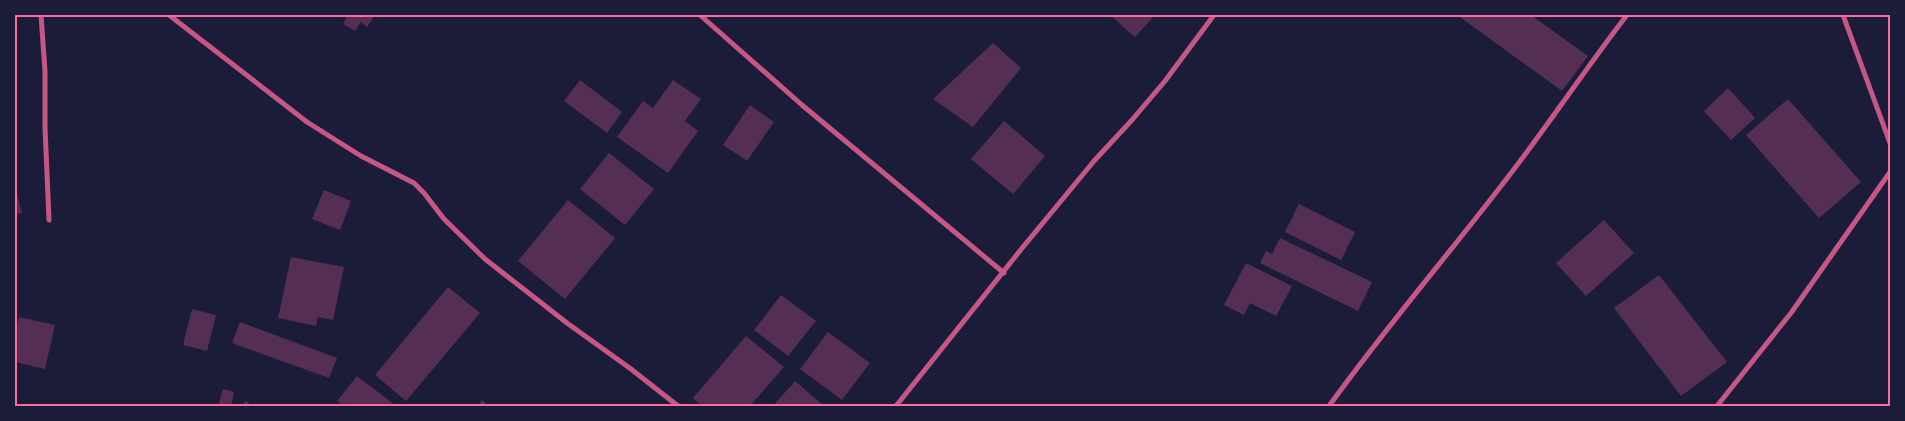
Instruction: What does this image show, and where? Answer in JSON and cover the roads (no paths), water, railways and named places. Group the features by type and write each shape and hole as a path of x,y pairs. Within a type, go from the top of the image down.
{"street":[{"path":"41,15 45,71 44,127 48,220"},
{"path":"169,15 307,122 361,156 414,183 444,219 485,259 678,406"},
{"path":"700,15 802,104 1004,273"},
{"path":"896,406 1094,161 1165,81 1214,15"},
{"path":"1329,406 1370,350 1509,176 1596,54 1627,15"},
{"path":"1843,15 1890,143"},
{"path":"1717,406 1791,313 1890,172"}]}
